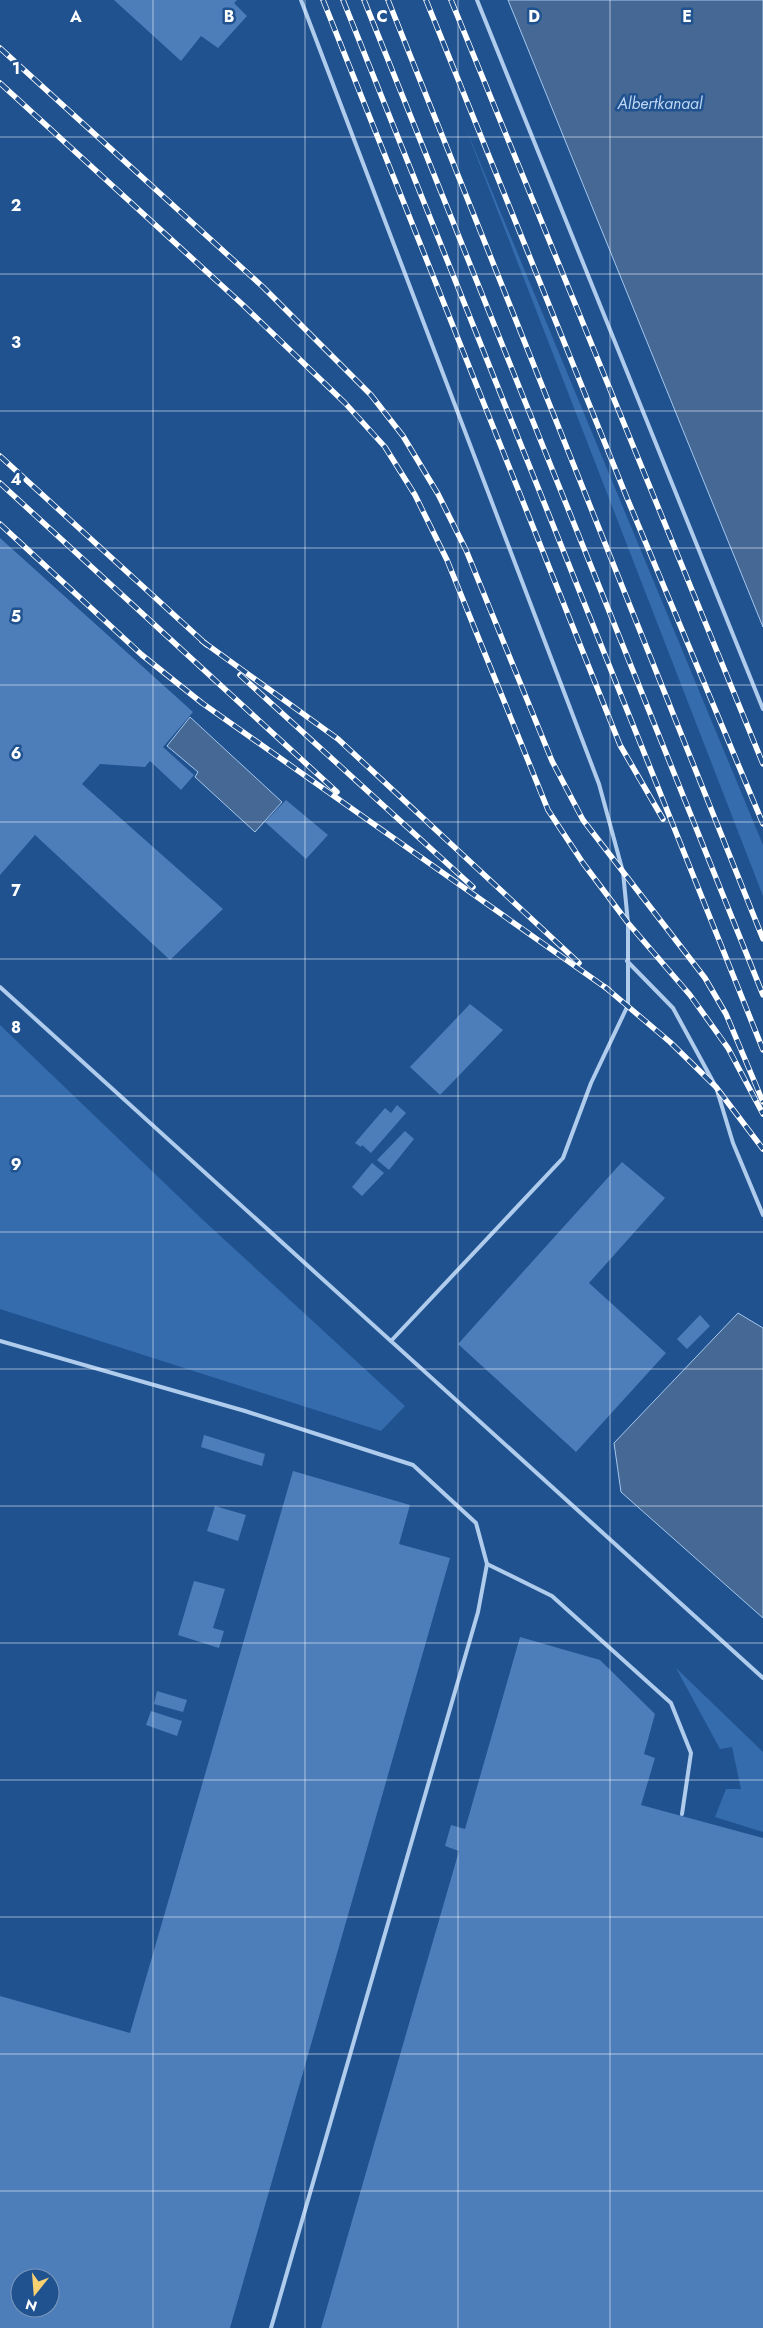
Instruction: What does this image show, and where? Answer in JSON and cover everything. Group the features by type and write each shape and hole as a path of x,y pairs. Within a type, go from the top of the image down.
{"lane":[{"path":"300,0 599,784 623,872 628,923 628,1005 590,1083 563,1158 391,1341"},
{"path":"477,0 763,710"},
{"path":"627,961 673,1008 716,1087 733,1143 763,1216"},
{"path":"0,986 763,1678"},
{"path":"0,1341 245,1410 413,1465 476,1523 487,1564 478,1612 271,2328"},
{"path":"487,1564 552,1596 671,1703 691,1753 682,1814"}],"shaded area":[{"path":"464,124 763,845 763,896"},
{"path":"0,1025 203,1220 405,1406 381,1431 0,1309"},
{"path":"676,1668 763,1752 763,1832 715,1817 726,1789 741,1789 732,1747 720,1749"}],"water":[{"name":"Albertkanaal","path":"508,0 763,0 763,627"},
{"path":"190,717 282,802 255,832 195,777 198,772 167,746"},
{"path":"738,1313 763,1328 763,1618 621,1492 614,1443"}],"building":[{"path":"114,0 237,0 234,3 247,16 218,48 201,36 181,61"},
{"path":"0,538 193,712 163,747 194,775 181,790 150,761 145,767 100,764 82,784 223,909 170,960 35,835 0,875"},
{"path":"286,800 328,835 306,859 265,822"},
{"path":"470,1004 503,1030 440,1095 410,1067"},
{"path":"397,1105 406,1113 371,1153 362,1145 361,1147 355,1143 385,1108 391,1113"},
{"path":"405,1131 414,1139 389,1170 377,1160"},
{"path":"622,1162 665,1198 589,1283 666,1353 576,1452 458,1344"},
{"path":"372,1163 384,1173 362,1196 352,1187"},
{"path":"700,1315 710,1326 687,1349 677,1339"},
{"path":"204,1435 265,1454 262,1466 201,1447"},
{"path":"293,1471 410,1505 399,1544 450,1558 230,2328 0,2328 0,1996 130,2033"},
{"path":"215,1506 246,1515 238,1541 207,1531"},
{"path":"194,1581 225,1589 213,1628 224,1631 219,1648 178,1635"},
{"path":"520,1637 600,1660 655,1714 644,1754 655,1758 641,1805 763,1838 763,2328 321,2328 459,1851 445,1846 451,1825 465,1829"},
{"path":"157,1691 187,1700 183,1712 154,1704"},
{"path":"151,1711 182,1721 177,1736 146,1725"}],"railway":[{"path":"323,0 620,745 663,819"},
{"path":"343,0 763,1050"},
{"path":"364,0 763,995"},
{"path":"388,0 763,939"},
{"path":"426,0 627,498 763,824"},
{"path":"451,0 763,764"},
{"path":"0,48 263,287 371,395 403,436 438,494 466,550 552,761 583,820 705,978 726,1014 763,1102"},
{"path":"0,83 242,304 345,403 385,447 415,495 447,560 548,810 583,863 628,923 690,995 728,1048 763,1114"},
{"path":"0,456 207,645"},
{"path":"0,483 337,792"},
{"path":"0,524 142,655 202,703 609,990"},
{"path":"202,641 338,739 579,963"},
{"path":"240,675 473,887"},
{"path":"605,987 670,1042 716,1087 763,1149"}]}
